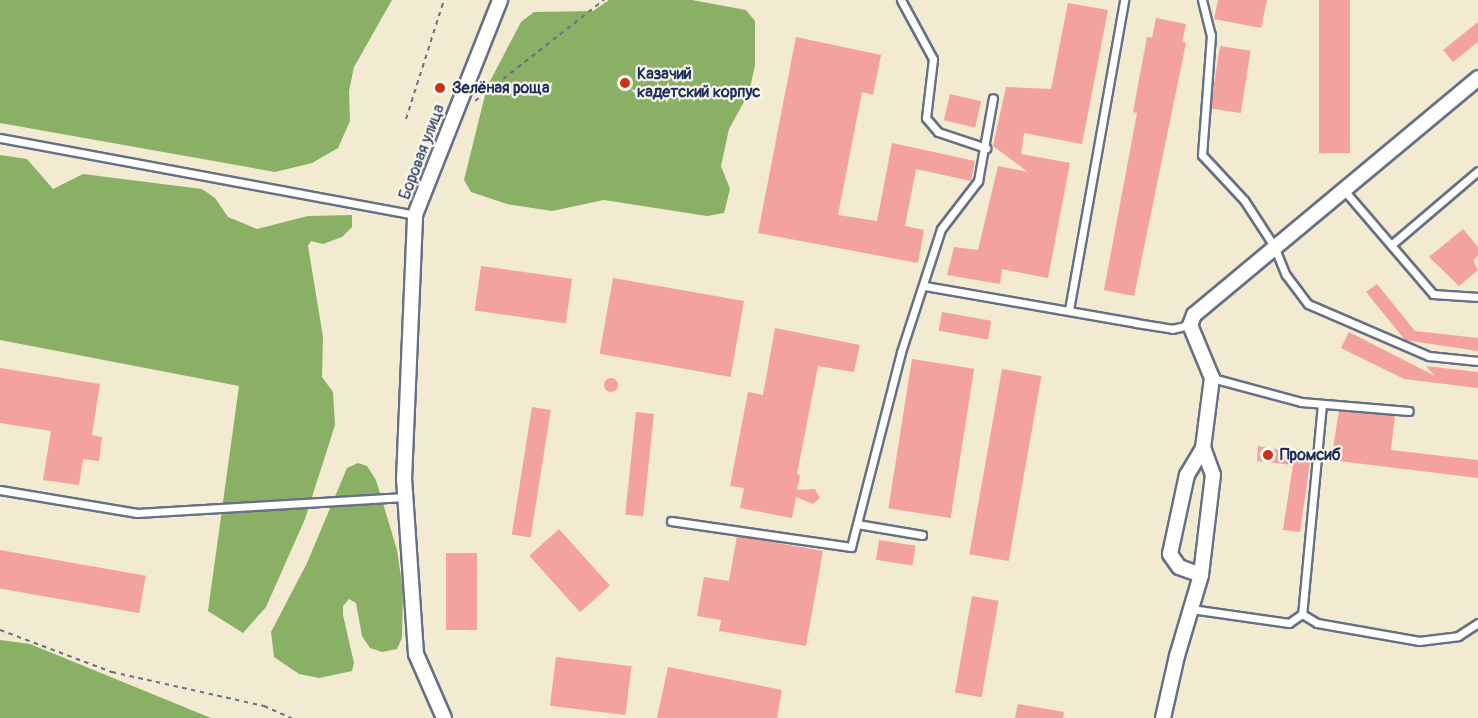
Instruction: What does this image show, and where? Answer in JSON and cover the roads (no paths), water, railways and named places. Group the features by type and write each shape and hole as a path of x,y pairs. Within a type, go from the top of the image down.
{"street":[{"name":"Боровая улица","path":"444,718 416,654 405,497 416,215 500,0"},
{"path":"1201,575 1179,567 1170,554 1187,475 1203,448 1212,378 1190,325 1194,315 1478,78"},
{"path":"1163,718 1201,575 1213,475 1203,448"}],"lane":[{"path":"901,0 933,59 926,118 938,132 986,148"},
{"path":"1069,310 1124,0"},
{"path":"1202,0 1212,35 1202,155 1244,200 1274,246 1286,275 1308,304 1420,353 1478,361"},
{"path":"670,521 851,547 901,352 925,286 940,229 978,181 986,148 993,98"},
{"path":"0,138 416,215"},
{"path":"1391,245 1478,171"},
{"path":"1343,189 1433,294 1478,297"},
{"path":"925,286 1172,328 1190,325"},
{"path":"1212,378 1322,404 1409,411"},
{"path":"1191,609 1289,623 1302,614 1322,404"},
{"path":"0,490 137,513 405,497"},
{"path":"857,524 922,535"},
{"path":"1302,614 1317,622 1419,641 1458,636 1478,623"}],"place":[{"name":"Казачий кадетский корпус","path":"625,83"},
{"name":"Зелёная роща","path":"440,88"},
{"name":"Промсиб","path":"1268,455"}]}
